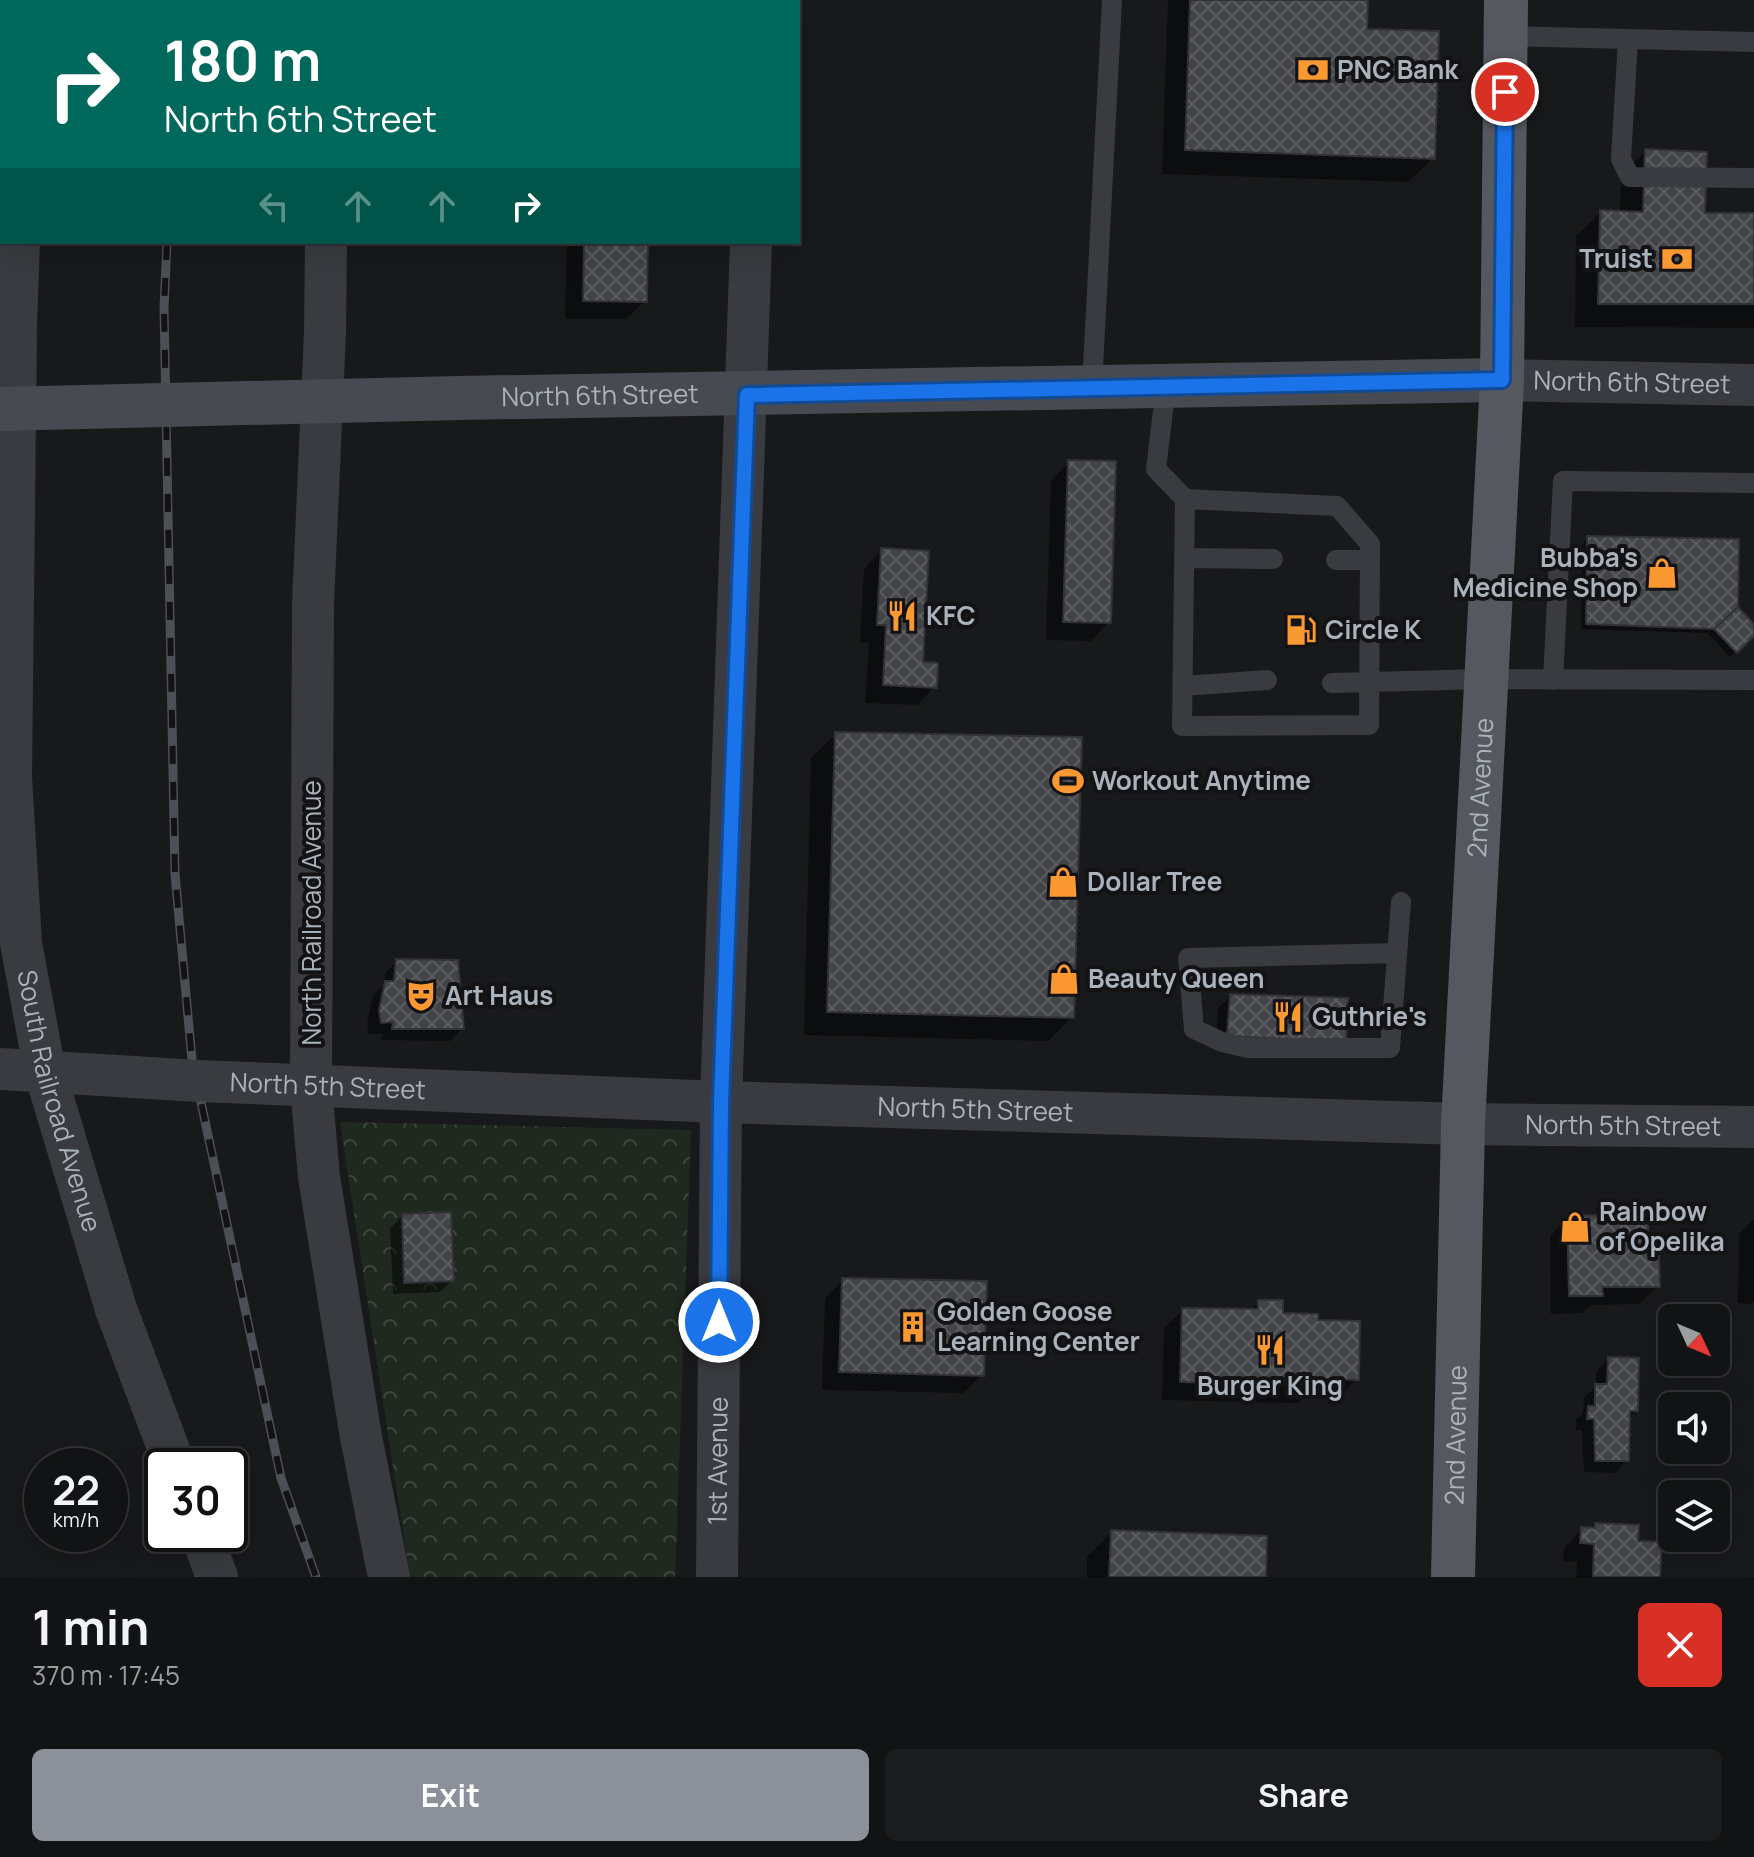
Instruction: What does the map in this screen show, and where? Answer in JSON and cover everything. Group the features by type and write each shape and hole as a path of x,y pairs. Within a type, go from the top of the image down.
{"main road":[{"name":"2nd Avenue","path":"1453,1577 1463,1124 1502,380 1506,18"}],"street":[{"name":"South Railroad Avenue","path":"19,244 11,777 21,943 45,1072 116,1309 168,1448"},
{"name":"North Railroad Avenue","path":"326,244 298,1086 323,1207 361,1437 389,1577"},
{"name":"1st Avenue","path":"717,1577 721,1102 751,244"},
{"name":"North 6th Street","path":"0,409 1502,380 1754,385"},
{"name":"North 5th Street","path":"0,1069 298,1086 721,1102 1463,1124 1754,1127"},
{"path":"208,1552 217,1577"}],"lane":[{"path":"1092,388 1112,0"},
{"path":"1506,18 1628,39 1754,42"},
{"path":"1628,39 1621,159 1630,177 1754,178"},
{"path":"1166,386 1156,469 1185,499 1337,506 1370,544 1369,725 1182,726 1185,499"},
{"path":"1553,680 1563,481 1754,483"},
{"path":"1184,558 1273,559"},
{"path":"1336,560 1370,560"},
{"path":"1332,683 1486,679 1754,680"},
{"path":"1183,686 1267,680"},
{"path":"1397,953 1188,958 1194,1029 1222,1042 1248,1048 1390,1048 1401,902"}],"green space":[{"path":"340,1122 691,1130 675,1577 410,1577"}],"building":[{"name":"PNC Bank","path":"1190,0 1368,0 1367,29 1439,31 1435,159 1185,150"},
{"name":"Truist","path":"1645,149 1707,152 1705,213 1754,213 1754,304 1598,304 1600,210 1643,212"},
{"path":"584,244 648,244 647,302 583,301"},
{"path":"1068,460 1116,461 1111,623 1063,622"},
{"name":"Bubba's Medicine Shop","path":"1587,536 1739,539 1738,607 1714,629 1586,624"},
{"name":"KFC","path":"881,548 929,551 923,662 938,663 937,688 883,685 886,625 877,625"},
{"path":"1738,607 1754,624 1754,636 1737,653 1714,629"},
{"path":"835,732 1082,737 1074,1018 827,1012"},
{"name":"Art Haus","path":"396,959 458,960 464,1029 392,1029 393,1022 381,1023 379,1010 385,981 394,981"},
{"name":"Guthrie's","path":"1230,994 1348,998 1346,1042 1227,1036"},
{"path":"451,1212 454,1281 404,1283 402,1214"},
{"path":"1648,1214 1648,1256 1659,1255 1660,1287 1602,1287 1603,1296 1569,1296 1567,1216"},
{"name":"Golden Goose Learning Center","path":"842,1278 987,1281 984,1376 839,1372"},
{"name":"Burger King","path":"1258,1300 1283,1300 1283,1313 1318,1314 1318,1320 1360,1321 1359,1380 1318,1379 1318,1385 1180,1382 1182,1308 1258,1309"},
{"path":"1608,1357 1639,1358 1638,1411 1630,1411 1629,1461 1595,1461 1594,1419 1587,1419 1588,1406 1595,1406 1595,1384 1607,1384"},
{"path":"1595,1523 1639,1525 1638,1541 1658,1542 1658,1552 1661,1552 1660,1577 1593,1577 1594,1544 1580,1543 1581,1527 1595,1528"},
{"path":"1111,1530 1267,1536 1266,1577 1109,1577"}],"railway":[{"path":"167,244 164,308 175,874 192,1060 281,1478 316,1577"}],"place":[{"name":"PNC Bank","path":"1313,70"},
{"name":"Truist","path":"1677,259"},
{"name":"Bubba's Medicine Shop","path":"1662,573"},
{"name":"KFC","path":"902,616"},
{"name":"Circle K","path":"1301,630"},
{"name":"Workout Anytime","path":"1068,781"},
{"name":"Dollar Tree","path":"1063,882"},
{"name":"Beauty Queen","path":"1064,979"},
{"name":"Art Haus","path":"421,996"},
{"name":"Guthrie's","path":"1288,1017"},
{"name":"Rainbow of Opelika","path":"1575,1227"},
{"name":"Golden Goose Learning Center","path":"913,1327"},
{"name":"Burger King","path":"1270,1350"}],"route":[{"path":"719,1322 721,1102 747,395 1502,380 1505,92"}]}
